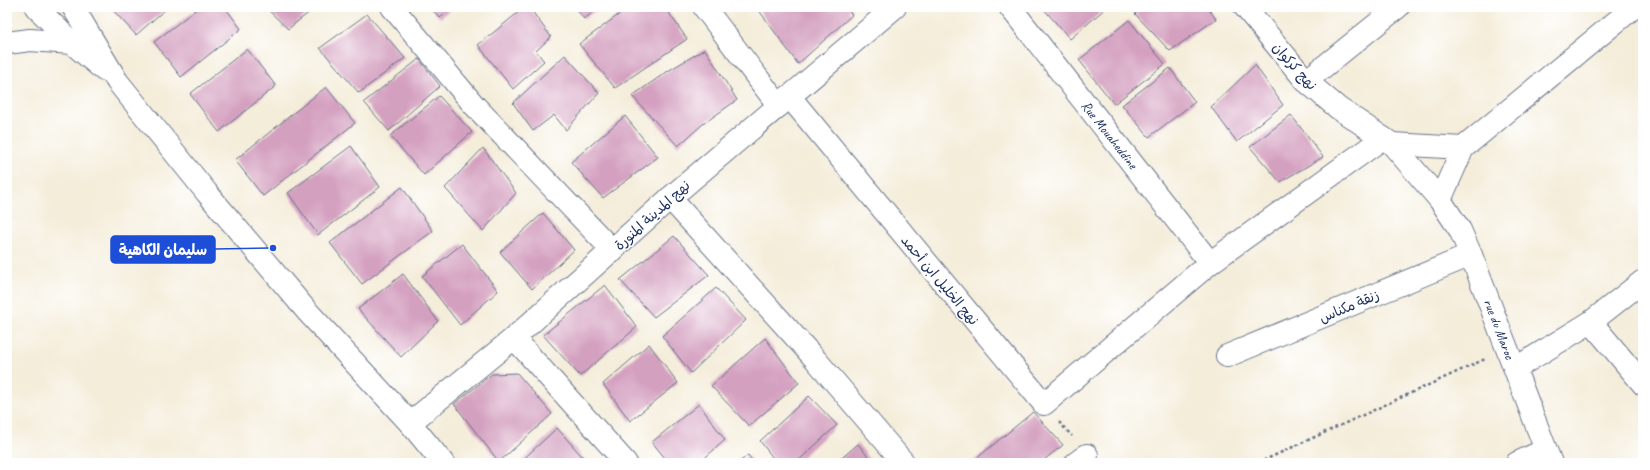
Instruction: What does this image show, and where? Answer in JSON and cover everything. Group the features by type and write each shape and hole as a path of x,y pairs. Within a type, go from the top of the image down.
{"street":[{"path":"36,7 72,43 117,81"},
{"path":"73,7 117,81 211,198 293,295 410,423 443,463"},
{"path":"392,7 474,106 613,251"},
{"name":"نهج الخليل ابن أحمد","path":"704,7 1044,404"},
{"name":"نهج المدينة المنورة","path":"410,423 514,338 613,251 670,198 895,7"},
{"name":"Rue Mouaheddine","path":"1010,7 1210,263"},
{"name":"نهج كركوان","path":"1245,7 1306,82 1338,108 1387,141"},
{"path":"1306,82 1398,7"},
{"path":"1440,200 1463,148 1634,7"},
{"path":"7,43 30,40 72,43"},
{"path":"1044,404 1210,263 1387,141 1463,148"},
{"name":"rue du Maroc","path":"1387,141 1440,200 1460,230 1511,358 1548,457"},
{"path":"670,198 816,360 904,463"},
{"name":"زنقة مكناس","path":"1227,356 1471,255"},
{"path":"1511,358 1591,322 1643,281"},
{"path":"1591,322 1643,384"},
{"path":"514,338 626,463"},
{"path":"1517,463 1548,457"}],"path":[{"path":"1258,463 1511,358"},
{"path":"1044,404 1081,459"}],"building":[{"path":"110,7 168,7 136,35"},
{"path":"199,7 225,7 241,29 181,77 154,42"},
{"path":"265,7 316,7 288,29"},
{"path":"430,7 453,7 440,18"},
{"path":"525,7 529,7 551,37 536,51 544,61 513,89 478,45"},
{"path":"575,7 600,7 584,19"},
{"path":"629,7 665,7 687,39 615,88 579,44"},
{"path":"761,7 853,7 849,11 852,15 798,64 758,9"},
{"path":"1042,7 1107,7 1070,39"},
{"path":"1144,7 1207,7 1216,19 1170,51 1135,14"},
{"path":"367,14 405,58 359,93 320,48"},
{"path":"1129,20 1165,64 1114,104 1079,60"},
{"path":"247,49 276,86 219,132 190,94"},
{"path":"705,49 737,100 703,124 678,146 632,96 668,71"},
{"path":"565,55 599,93 566,130 554,115 533,131 513,103"},
{"path":"419,59 440,86 389,131 364,102"},
{"path":"1255,65 1283,105 1237,142 1211,107"},
{"path":"1170,68 1195,102 1149,137 1122,105"},
{"path":"326,87 355,123 263,196 235,160"},
{"path":"439,96 472,132 424,175 390,136"},
{"path":"1291,115 1323,157 1280,182 1250,147"},
{"path":"625,116 658,157 603,198 571,162"},
{"path":"351,146 380,187 318,235 288,193"},
{"path":"483,148 516,193 483,231 445,188"},
{"path":"402,187 433,231 362,284 330,243"},
{"path":"543,213 574,250 532,289 500,252"},
{"path":"674,236 709,275 654,317 620,280"},
{"path":"462,244 498,291 460,325 422,276"},
{"path":"403,274 438,321 401,357 358,309"},
{"path":"605,285 637,327 580,376 543,335"},
{"path":"716,288 746,320 691,373 662,336"},
{"path":"765,338 799,383 749,426 711,386"},
{"path":"649,344 678,383 630,421 603,384"},
{"path":"517,373 552,414 499,462 454,404 492,374"},
{"path":"809,396 837,425 796,463 777,463 760,441"},
{"path":"699,404 725,440 699,463 669,463 652,442"},
{"path":"1033,412 1063,445 1040,463 971,463"},
{"path":"557,428 588,463 519,463"},
{"path":"858,444 873,463 836,463"},
{"path":"748,455 754,463 738,463"}],"place":[{"name":"سليمان الكاهية","path":"273,248"}]}
